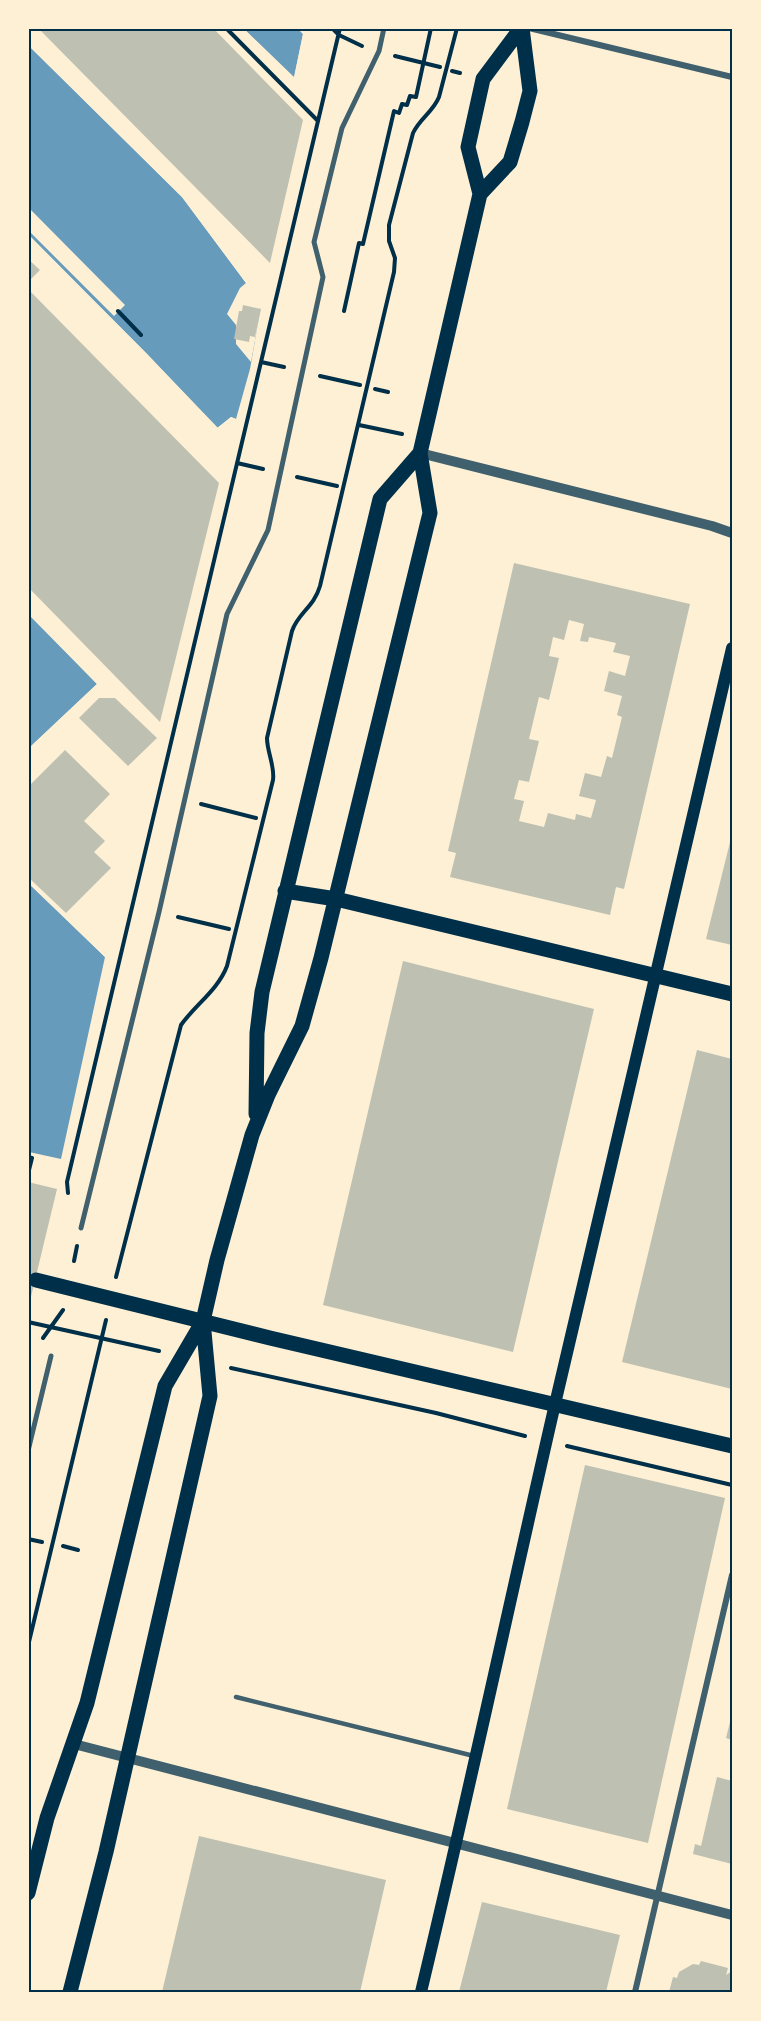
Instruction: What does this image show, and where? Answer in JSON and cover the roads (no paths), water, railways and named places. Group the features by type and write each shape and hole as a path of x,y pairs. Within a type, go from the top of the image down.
{"main road":[{"path":"480,194 510,162 530,91 522,28"},
{"path":"28,1893 48,1818 87,1703 165,1386 203,1321 217,1260 252,1135 268,1095 302,1026 336,899 430,513 420,453 480,194 468,147 477,99 483,79 522,28"},
{"path":"252,1135 257,1096 259,1013 285,891 380,499 420,453"},
{"path":"421,1992 457,1843 555,1404 732,648"},
{"path":"285,891 336,899 732,994"},
{"path":"36,1280 732,1446"},
{"path":"70,1992 106,1852 210,1396 203,1321"}],"street":[{"path":"81,1228 159,912 227,614 268,530 322,277 314,242 342,129 379,51 384,28"},
{"path":"529,28 732,77"},
{"path":"420,453 712,526 732,533"},
{"path":"28,1451 51,1356"},
{"path":"635,1992 732,1575"},
{"path":"74,1744 732,1914"}],"lane":[{"path":"236,1697 476,1756"}],"water":[{"path":"244,29 298,29 303,34 294,78"},
{"path":"28,45 182,197 261,306 250,369 236,419 231,417 218,428 29,235"},
{"path":"28,614 97,684 29,748 28,748"},
{"path":"28,883 105,957 61,1159 29,1152"}]}
